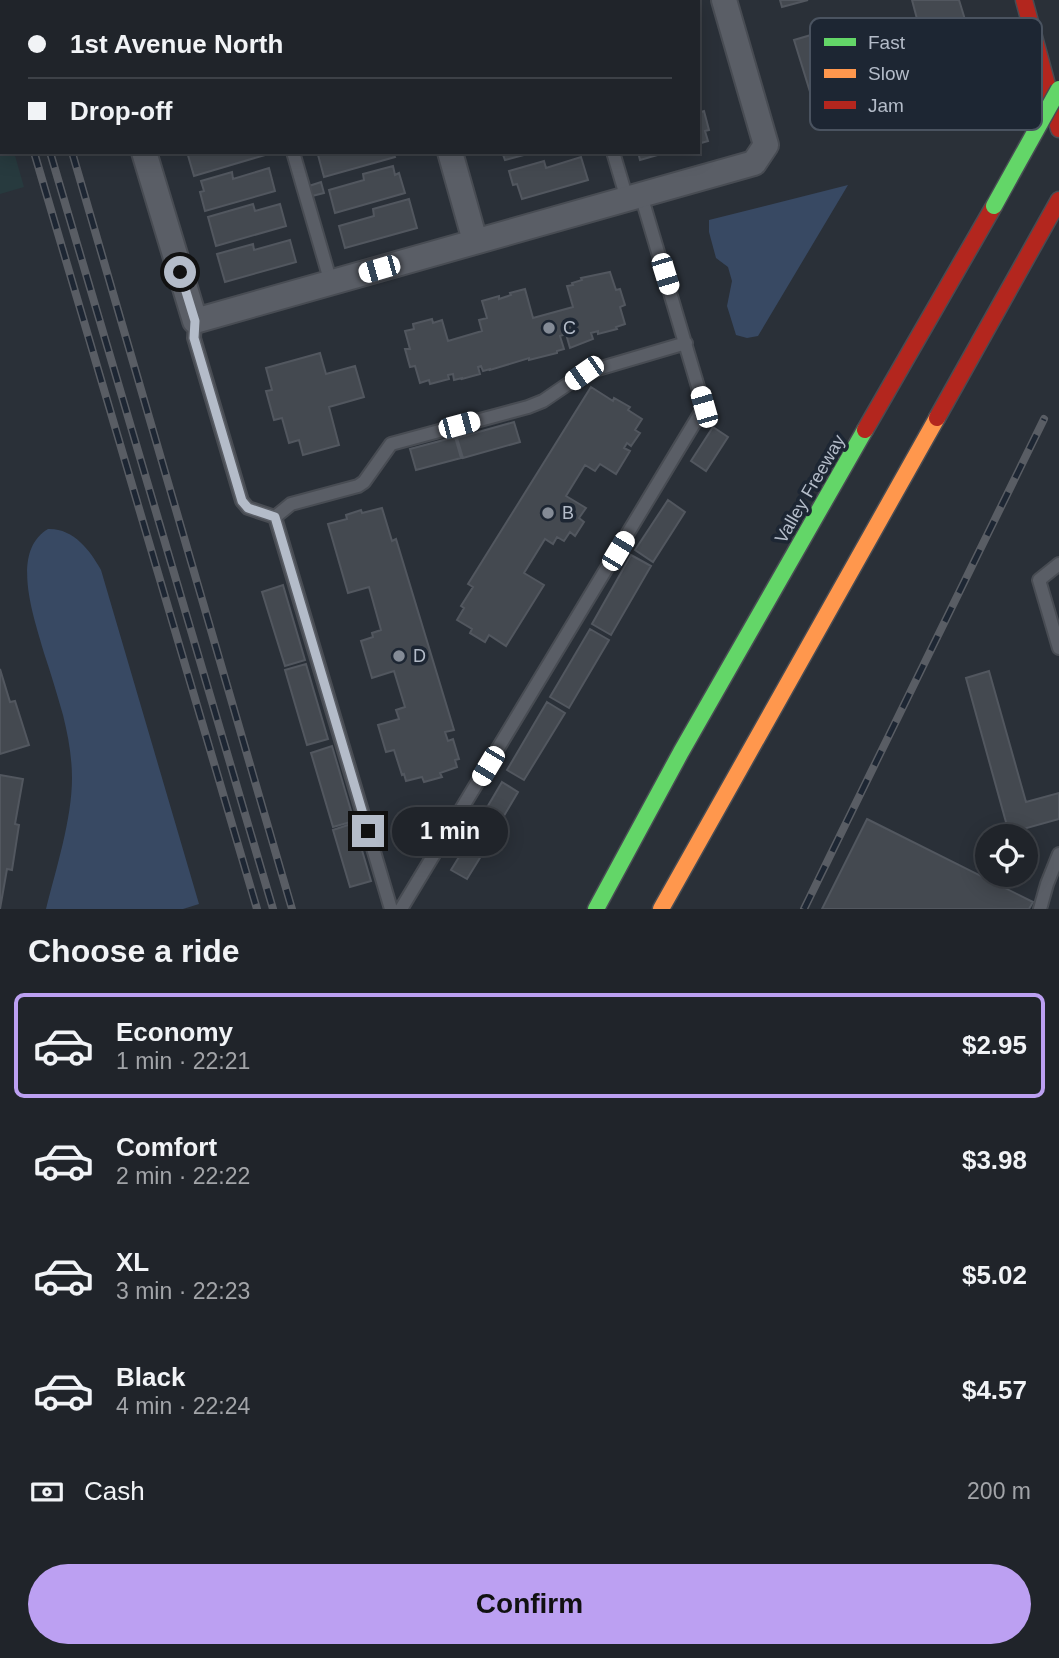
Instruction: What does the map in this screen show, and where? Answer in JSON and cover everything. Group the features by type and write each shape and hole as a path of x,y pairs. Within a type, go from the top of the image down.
{"main road":[{"path":"1024,0 1029,18"},
{"path":"1042,66 1059,129"},
{"name":"Valley Freeway","path":"1042,120 1059,89"},
{"name":"Valley Freeway","path":"596,909 681,752 1036,130"},
{"path":"661,909 1059,200"}],"street":[{"path":"145,154 195,321 754,163 766,145 724,0"},
{"path":"451,154 475,241"}],"lane":[{"path":"294,154 331,283"},
{"path":"401,909 704,407 686,343 634,197 614,154"},
{"path":"195,321 194,338 242,501 248,508 275,517"},
{"path":"275,517 291,504 358,486 364,482 391,444 528,407 543,401 584,373 686,343"},
{"path":"275,517 391,909"},
{"path":"1059,564 1040,580 1059,648"},
{"path":"1057,859 1059,878"},
{"path":"1040,909 1046,884 1057,859"}],"green space":[{"path":"0,154 15,154 24,187 0,194"}],"water":[{"path":"848,185 758,336 747,338 736,335 727,306 732,281 728,267 716,258 709,232 709,220"},
{"path":"48,529 73,536 92,555 101,570 199,904 183,909 46,909 66,827 72,778 65,723 35,623 28,587 30,553 36,540"}],"building":[{"path":"780,0 808,0 782,7"},
{"path":"912,0 959,0 965,18 917,18"},
{"path":"810,35 810,92 794,40"},
{"path":"704,111 709,130 705,131 708,141 700,143 700,112"},
{"path":"188,154 265,155 194,176"},
{"path":"394,154 395,157 324,177 318,155"},
{"path":"503,154 528,154 505,160"},
{"path":"638,154 661,154 640,160"},
{"path":"581,157 588,180 522,199 517,184 513,185 509,171 544,161 546,168"},
{"path":"393,166 395,175 399,173 405,193 335,213 329,190 364,180 363,174"},
{"path":"269,168 275,191 205,211 200,192 204,191 201,181 232,172 233,179"},
{"path":"321,182 324,193 312,196 309,186"},
{"path":"409,199 417,228 345,248 339,226 374,216 373,209"},
{"path":"253,204 255,211 280,204 286,226 216,246 208,217"},
{"path":"290,240 296,262 225,282 217,254 253,244 254,250"},
{"name":"C","path":"610,272 625,305 620,307 625,324 616,327 617,329 591,333 593,339 570,348 566,334 560,336 564,349 557,353 490,370 483,371 481,366 478,367 480,374 462,379 454,380 453,374 448,375 449,379 430,384 429,380 420,383 415,366 410,367 405,349 410,349 405,331 414,329 413,324 432,319 433,323 442,320 448,341 482,331 479,320 487,318 482,301 499,296 499,299 525,289 533,318 573,307 567,286 582,280 581,278"},
{"path":"320,353 326,374 355,366 364,397 329,407 339,445 303,455 299,440 289,443 282,418 274,420 266,391 272,390 266,368"},
{"name":"B","path":"591,387 613,401 614,398 630,407 628,410 642,419 635,430 640,433 631,446 627,443 624,448 630,451 616,474 600,464 595,471 585,465 566,496 586,508 579,518 584,522 575,536 570,532 564,541 557,537 553,544 545,539 524,573 544,585 506,646 489,635 485,642 470,633 472,629 457,620 464,608 461,606 473,587 468,584"},
{"path":"514,422 520,442 463,458 457,438"},
{"path":"713,427 728,437 706,471 691,461"},
{"path":"455,437 461,458 416,470 410,449"},
{"path":"668,500 685,512 653,562 635,550"},
{"name":"D","path":"382,508 392,541 396,539 454,730 445,732 448,741 453,739 459,759 455,760 457,767 440,773 442,777 424,782 422,777 406,781 394,750 386,752 378,725 399,719 396,710 405,707 394,671 372,678 361,641 373,637 372,633 381,630 369,587 348,593 328,524 347,519 346,515 361,510 362,513"},
{"path":"631,555 651,566 611,635 592,624"},
{"path":"283,585 305,660 285,666 262,592"},
{"path":"590,629 609,640 569,708 550,697"},
{"path":"306,664 328,739 307,745 285,670"},
{"path":"0,669 10,702 15,701 29,745 0,754"},
{"path":"989,671 1026,802 1059,793 1059,819 1038,825 1007,824 966,678"},
{"path":"547,702 565,713 524,780 507,770"},
{"path":"332,746 354,821 333,827 311,753"},
{"path":"0,775 23,779 15,824 19,825 12,870 7,869 0,909"},
{"path":"502,782 518,792 488,843 472,833"},
{"path":"867,819 975,873 975,887 1003,887 1033,902 1029,909 822,909"},
{"path":"354,823 371,881 350,887 333,830"},
{"path":"470,839 486,848 467,879 451,870"}],"railway":[{"path":"35,154 257,909"},
{"path":"51,154 273,909"},
{"path":"73,154 292,909"},
{"path":"804,909 1044,419"}],"traffic: fast":[{"path":"1042,120 1059,89"},
{"path":"994,206 1036,130"},
{"path":"596,909 681,752 865,430"}],"traffic: slow":[{"path":"661,909 937,418"}],"traffic: jam":[{"path":"1024,0 1029,18"},
{"path":"1042,66 1059,129"},
{"path":"937,418 1059,200"},
{"path":"865,430 994,206"}],"place":[{"name":"C","path":"549,328"},
{"name":"B","path":"548,513"},
{"name":"D","path":"399,656"}],"route":[{"path":"180,272 195,321 194,338 242,501 248,508 275,517 368,831"}]}
